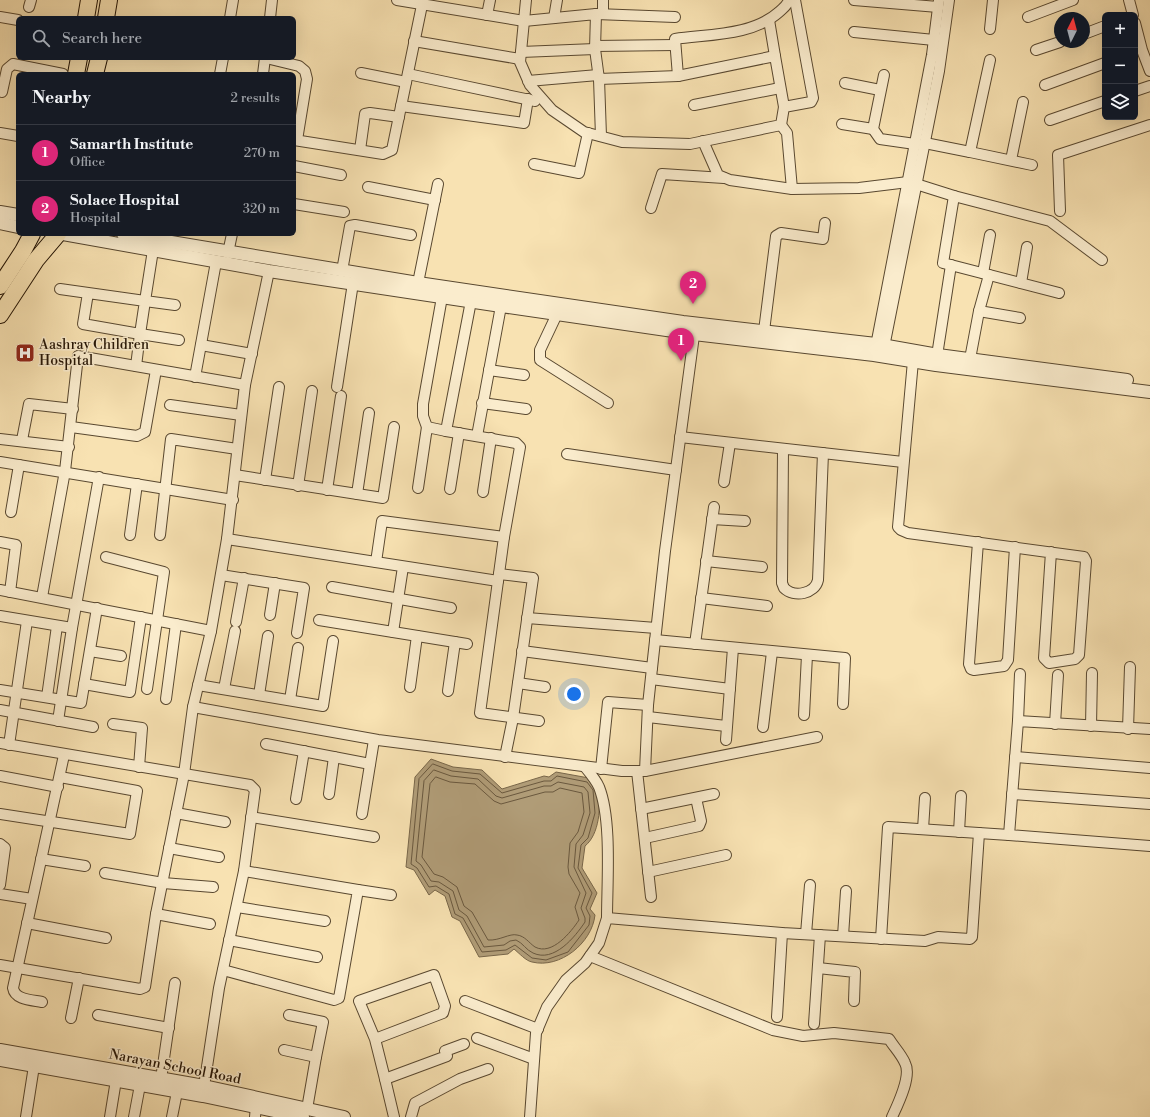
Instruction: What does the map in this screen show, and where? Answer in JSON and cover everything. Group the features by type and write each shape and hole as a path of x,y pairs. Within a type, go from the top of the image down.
{"main road":[{"path":"86,16 89,0"},
{"path":"106,16 109,0"},
{"path":"76,72 79,60"},
{"path":"96,72 98,60"},
{"path":"2,280 32,236"},
{"path":"35,236 41,242 45,243 58,236"},
{"path":"0,314 36,260 58,236"}],"street":[{"path":"230,16 233,0"},
{"path":"270,16 272,0"},
{"path":"397,0 422,5 456,5 487,15 524,21 599,14 675,17"},
{"path":"487,15 490,0"},
{"path":"526,0 520,56 528,81 552,110 588,133 622,142 690,144 781,125"},
{"path":"554,18 557,0"},
{"path":"601,136 595,48 599,14 603,0"},
{"path":"678,76 675,39 747,29 769,20 788,4 789,0"},
{"path":"784,107 811,102 813,98 795,0"},
{"path":"854,0 938,4 934,40 915,144 912,183 880,350"},
{"path":"912,183 926,143 939,71 949,0"},
{"path":"990,29 993,0"},
{"path":"1028,17 1073,0"},
{"path":"1129,0 1132,12"},
{"path":"274,60 299,66 305,71 307,78 296,140 382,154 389,153 392,150 422,5"},
{"path":"0,17 16,20"},
{"path":"769,20 784,107 781,125 787,133 792,189"},
{"path":"1090,32 1102,27"},
{"path":"854,32 934,40"},
{"path":"414,41 520,56 595,48 675,45"},
{"path":"1036,50 1054,44"},
{"path":"1138,51 1150,71"},
{"path":"528,81 598,77 678,76 775,56"},
{"path":"220,72 223,60"},
{"path":"263,72 265,60"},
{"path":"970,152 990,60"},
{"path":"2,92 6,69 13,64 53,72"},
{"path":"1045,85 1102,64"},
{"path":"361,74 407,78 545,102"},
{"path":"884,75 873,129 880,139 915,144"},
{"path":"845,83 880,90"},
{"path":"1138,90 1150,86"},
{"path":"694,105 780,88"},
{"path":"401,106 524,123 528,99"},
{"path":"1011,160 1023,102"},
{"path":"1050,120 1102,102"},
{"path":"360,150 366,114 370,113 399,117"},
{"path":"842,124 873,129"},
{"path":"1060,211 1058,155 1150,125"},
{"path":"0,133 16,136"},
{"path":"534,164 579,172 588,133"},
{"path":"703,142 714,169 724,178"},
{"path":"926,143 1032,165"},
{"path":"296,166 341,175"},
{"path":"651,208 662,174 724,178 792,189 860,188 912,183 954,196 1050,221 1102,260"},
{"path":"418,283 438,184"},
{"path":"368,187 435,200"},
{"path":"954,196 943,263 1059,293"},
{"path":"296,204 344,212"},
{"path":"0,212 16,215"},
{"path":"0,223 16,227"},
{"path":"764,331 776,236 781,233 823,239 825,223"},
{"path":"342,270 350,226 411,235"},
{"path":"970,359 986,274 990,235"},
{"path":"58,236 153,250 270,271 557,314 880,350 913,361 970,359 1150,384"},
{"path":"148,236 173,238 228,253 342,270 695,329 764,331 937,360 1150,392"},
{"path":"228,253 232,236"},
{"path":"1021,283 1027,248"},
{"path":"136,366 153,250"},
{"path":"195,377 216,262"},
{"path":"937,360 951,265"},
{"path":"0,965 144,989 145,987 156,914 184,774 193,707 211,631 227,539 233,500 237,449 245,385 270,271"},
{"path":"327,490 353,283"},
{"path":"60,289 175,306"},
{"path":"88,293 83,324 179,340"},
{"path":"418,488 427,427 423,416 423,404 442,297"},
{"path":"446,431 471,301"},
{"path":"477,436 501,306"},
{"path":"979,311 1020,318"},
{"path":"557,314 540,350 539,357 608,402"},
{"path":"651,897 641,809 641,771 648,717 656,628 695,329"},
{"path":"201,345 252,354"},
{"path":"42,597 65,471 78,356 245,385"},
{"path":"913,361 898,522 901,530 908,533 1015,547 1051,552 1084,557 1086,561 1079,656 1075,659 1049,663 1044,658 1051,552"},
{"path":"71,427 137,436 143,434 145,432 156,370"},
{"path":"489,370 524,375"},
{"path":"265,480 279,386"},
{"path":"298,486 312,391"},
{"path":"482,403 526,410"},
{"path":"22,440 29,404 73,409"},
{"path":"170,405 241,415"},
{"path":"357,494 368,412"},
{"path":"235,475 383,498 394,427"},
{"path":"427,427 516,443 520,447 504,537 480,714 539,721"},
{"path":"450,489 459,433"},
{"path":"680,437 903,462"},
{"path":"0,438 68,446"},
{"path":"483,492 491,438"},
{"path":"160,535 171,439 237,449"},
{"path":"724,482 730,443"},
{"path":"784,449 782,583 784,588 793,593 810,592 814,589 818,580 823,453"},
{"path":"567,454 676,470"},
{"path":"0,462 65,471 233,500"},
{"path":"10,512 19,465"},
{"path":"58,720 98,477"},
{"path":"130,535 137,484"},
{"path":"695,644 714,507"},
{"path":"712,519 745,521"},
{"path":"376,562 382,522 504,537"},
{"path":"227,539 403,567 499,578 533,578 514,718 505,756"},
{"path":"0,542 16,545 10,592"},
{"path":"978,542 969,664 971,669 974,670 1004,666 1008,660 1015,547"},
{"path":"106,557 164,572 147,689"},
{"path":"706,561 762,567"},
{"path":"392,632 403,567"},
{"path":"221,575 304,588 297,633"},
{"path":"224,689 244,578"},
{"path":"270,615 275,583"},
{"path":"332,587 450,608"},
{"path":"0,590 211,631"},
{"path":"701,598 767,606"},
{"path":"0,690 81,703 97,608"},
{"path":"0,616 72,628"},
{"path":"84,684 130,692 141,617"},
{"path":"527,618 656,628"},
{"path":"319,620 467,644"},
{"path":"27,621 14,713 5,744 250,786 255,790 244,870 223,970 203,1091"},
{"path":"166,699 176,624"},
{"path":"47,697 57,626"},
{"path":"259,695 268,636"},
{"path":"410,687 417,636"},
{"path":"655,640 845,658 843,704"},
{"path":"198,685 323,706 333,641"},
{"path":"448,691 455,642"},
{"path":"290,700 298,648"},
{"path":"726,740 733,648"},
{"path":"90,651 121,656"},
{"path":"522,651 652,668"},
{"path":"763,727 772,652"},
{"path":"804,714 807,655"},
{"path":"1128,729 1130,667"},
{"path":"1091,726 1092,673"},
{"path":"1009,835 1018,721 1020,674"},
{"path":"1055,724 1058,675"},
{"path":"651,679 730,689"},
{"path":"518,683 545,687"},
{"path":"601,769 608,702 648,705"},
{"path":"193,707 374,740 622,771 641,771 817,737"},
{"path":"0,710 93,727"},
{"path":"648,717 726,726"},
{"path":"1018,721 1128,729 1150,729"},
{"path":"113,724 142,728 139,766"},
{"path":"362,814 374,740"},
{"path":"266,744 370,764"},
{"path":"296,798 304,751"},
{"path":"42,1002 15,995 13,988 64,755"},
{"path":"1015,756 1150,768"},
{"path":"329,794 334,757"},
{"path":"530,1117 534,1059 538,1029 551,1001 566,980 585,964 599,942 607,918 607,855 605,821 598,787 585,767"},
{"path":"0,776 137,791 130,834 0,814"},
{"path":"641,809 714,794"},
{"path":"1012,794 1150,804"},
{"path":"959,832 961,796"},
{"path":"644,838 699,826 701,821 696,798"},
{"path":"923,829 925,798"},
{"path":"176,813 225,822"},
{"path":"251,817 374,837"},
{"path":"881,939 889,827 1150,846"},
{"path":"607,918 782,933 881,939 925,941 938,937 971,939 979,833"},
{"path":"0,844 5,848 0,878"},
{"path":"169,848 220,857"},
{"path":"648,872 726,855"},
{"path":"41,859 85,866"},
{"path":"244,870 391,896"},
{"path":"105,873 163,882 213,886"},
{"path":"806,934 810,885"},
{"path":"223,970 337,999 339,998 358,890"},
{"path":"843,936 846,891"},
{"path":"0,894 32,899"},
{"path":"237,907 325,921"},
{"path":"156,914 210,924"},
{"path":"27,922 106,938"},
{"path":"777,1017 782,933"},
{"path":"814,1024 820,935"},
{"path":"229,940 317,957"},
{"path":"590,956 773,1030 803,1036 834,1033 889,1039 907,1068 907,1075 892,1117"},
{"path":"818,968 856,972 854,1001"},
{"path":"375,1039 443,1013 445,1006 434,975 359,1001 375,1039 394,1117"},
{"path":"71,1018 78,978"},
{"path":"161,1079 175,983"},
{"path":"465,1001 538,1029"},
{"path":"98,1015 169,1028"},
{"path":"0,1060 34,1066 117,1076 140,1085 176,1092 203,1091 255,1112 305,1113 323,1022 289,1015"},
{"path":"476,1038 534,1059"},
{"path":"385,1079 447,1056 445,1051 464,1044"},
{"name":"Narayan School Road","path":"0,1050 117,1076 161,1079 203,1091 305,1113 344,1117"},
{"path":"284,1050 316,1057"},
{"path":"26,1117 34,1066"},
{"path":"410,1117 415,1103 460,1080 488,1068"},
{"path":"110,1117 117,1076"},
{"path":"134,1117 140,1085"},
{"path":"172,1117 176,1092"}],"water":[{"path":"431,759 453,767 482,770 502,789 544,776 549,777 556,772 589,778 595,785 599,804 598,820 590,841 585,846 582,868 597,893 590,909 595,915 593,925 588,935 573,952 553,962 543,963 532,962 525,959 514,949 508,954 479,957 460,921 452,917 445,896 435,890 429,895 414,870 406,867 415,777"}],"place":[{"name":"Solace Hospital","path":"693,304"},
{"name":"Aashray Children Hospital","path":"25,353"},
{"name":"Samarth Institute","path":"681,361"}]}
